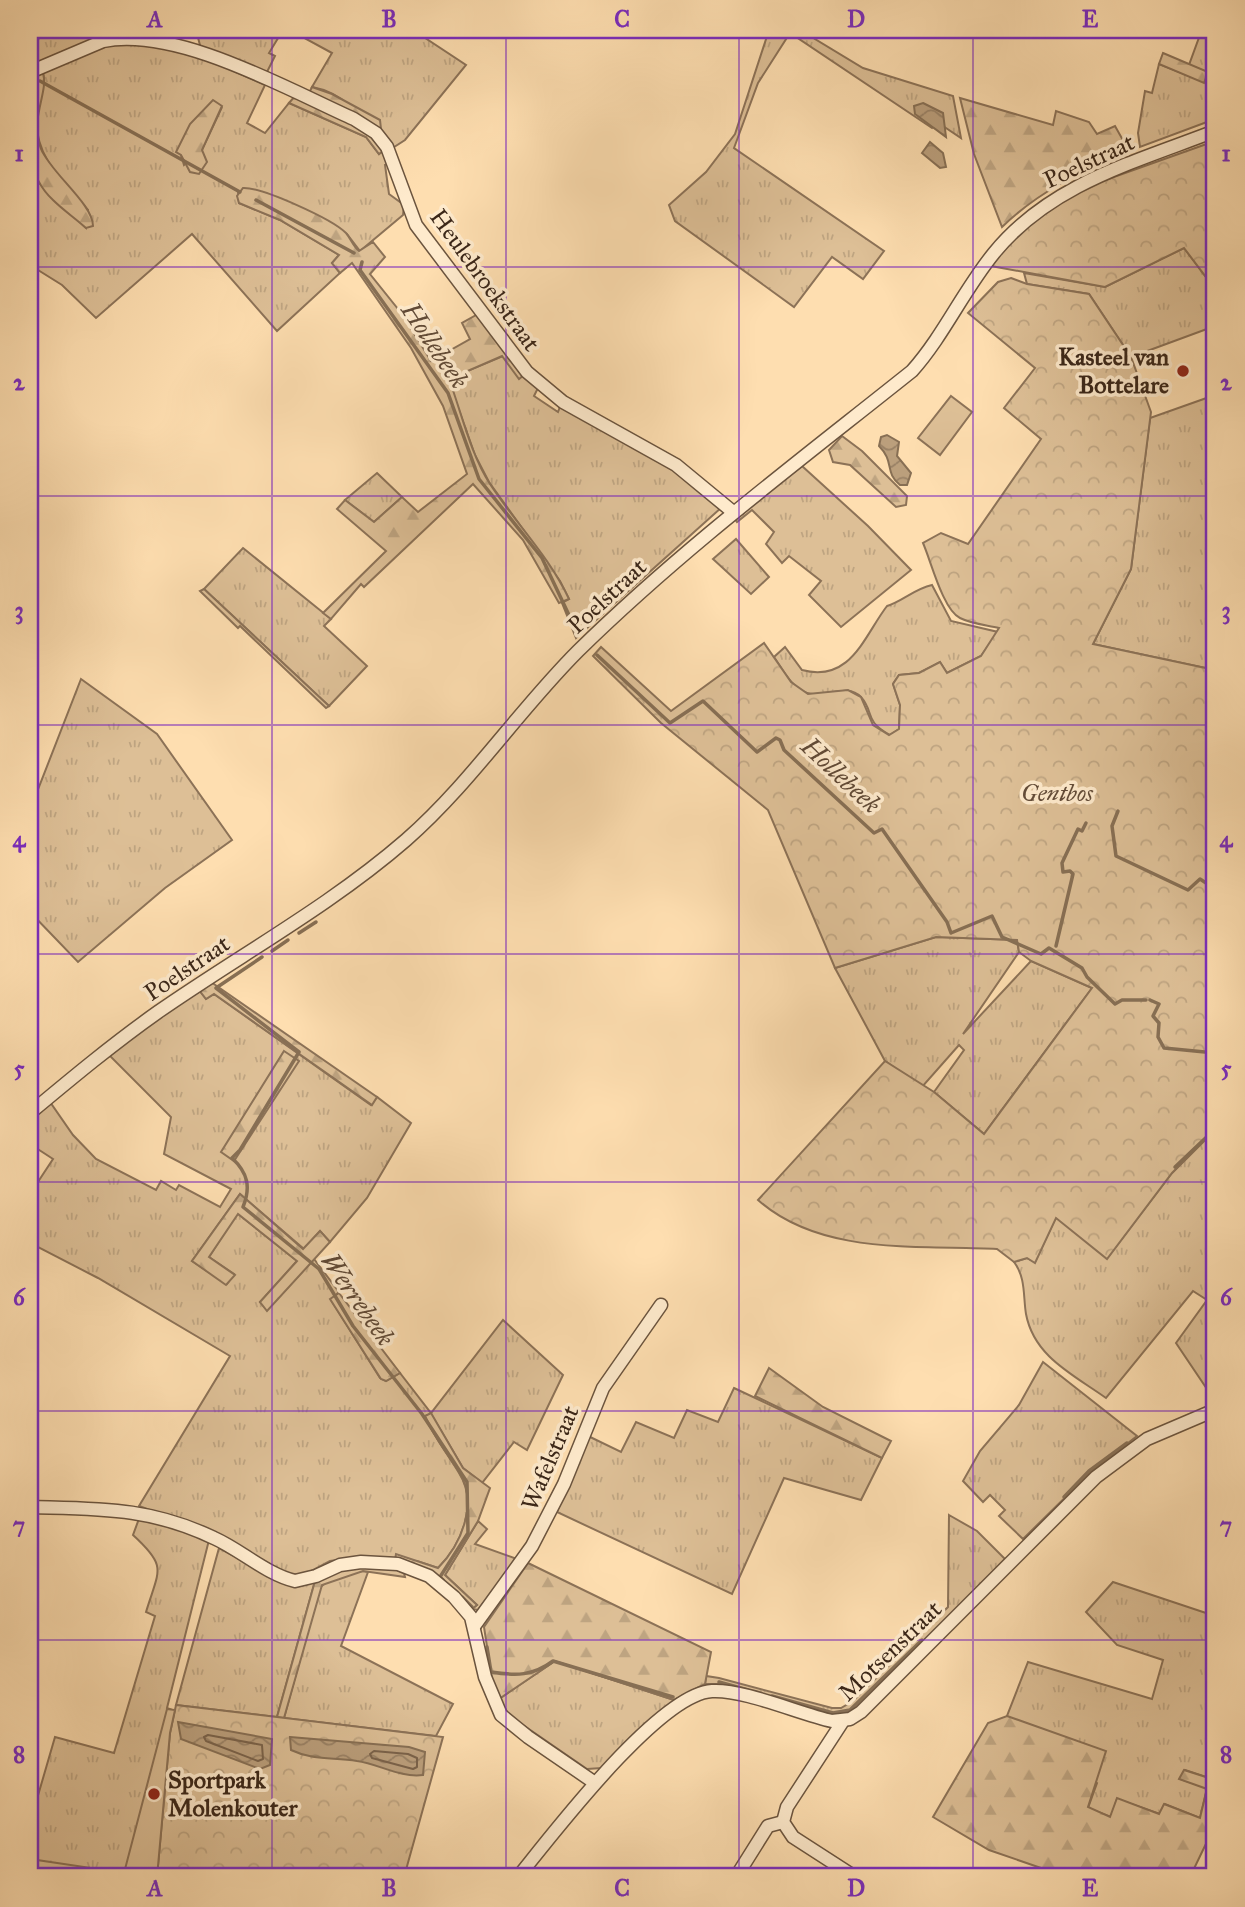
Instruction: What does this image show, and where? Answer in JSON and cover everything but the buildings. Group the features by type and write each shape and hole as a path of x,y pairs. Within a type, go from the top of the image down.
{"street":[{"name":"Heulebroekstraat","path":"30,72 103,41 149,41 195,50 354,119 376,133 387,147 411,215 421,234 527,372 563,402 676,465 733,512"},
{"name":"Poelstraat","path":"30,1112 158,1012 338,892 404,842 460,785 575,654 635,597 733,512 912,371 931,349 978,274 1028,217 1057,196 1090,179 1215,131"},
{"name":"Wafelstraat","path":"475,1625 547,1521 600,1395 661,1305"},
{"name":"Motsenstraat","path":"517,1877 595,1783 665,1716 703,1692 725,1691 814,1717 843,1721 861,1712 1107,1468 1147,1439 1215,1410"},
{"path":"30,1507 113,1508 155,1517 214,1537 295,1581 353,1563 398,1564 413,1568 441,1585 466,1610 475,1625 485,1677 501,1716 595,1783"},
{"path":"843,1721 787,1807 783,1822 793,1837 855,1877"},
{"path":"736,1877 768,1826 783,1822"}],"green space":[{"path":"41,30 105,30 106,36 30,68"},
{"path":"196,30 283,30 269,53 275,56 265,76 201,49"},
{"path":"297,30 413,30 466,65 405,140 391,149 347,103 325,90 312,87 332,53 295,33"},
{"path":"769,30 800,30 863,68 953,96 961,138 937,122 932,128 790,33 758,83 734,148 884,251 863,279 832,257 794,307 675,221 669,205 706,172 735,134"},
{"path":"1197,30 1215,30 1215,119 1140,147 1138,133 1145,91 1152,93 1159,64 1204,82 1207,72 1189,65 1201,32"},
{"path":"119,42 191,52 265,85 247,123 265,133 289,103 366,137 379,154 384,150 391,163 385,165 389,194 404,205 403,215 360,251 347,234 238,191 239,203 280,220 339,255 332,263 340,273 277,331 192,234 96,318 62,285 30,265 30,163 37,181 86,228 88,210 52,168 40,144 37,130 43,73 81,53","holes":["222,107 202,150 184,165 181,155"]},
{"path":"1163,53 1208,72 1204,83 1159,64"},
{"path":"43,73 44,89 37,127 41,149 86,208 93,226 86,228 53,200 36,176 30,147 30,87 32,77"},
{"path":"312,87 332,94 380,120 381,129 378,132 308,95"},
{"path":"295,96 360,126 384,150 379,154 366,137 289,103"},
{"path":"960,98 1053,125 1056,111 1089,122 1097,134 1115,126 1129,151 1046,192 1002,227 974,154"},
{"path":"213,100 222,106 202,150 207,162 199,174 190,172 181,155 176,152 190,124"},
{"path":"1215,141 1215,289 1184,248 1105,287 991,266 1022,228 1080,189"},
{"path":"243,188 280,198 327,220 346,233 359,251 373,242 385,257 370,274 402,314 431,361 470,339 462,323 478,314 525,374 519,379 502,356 449,379 483,472 542,554 569,599 559,603 523,540 473,484 364,587 361,584 331,619 323,613 386,551 337,509 345,500 374,522 402,497 418,512 467,474 443,406 411,348 352,263 340,273 332,263 339,255 280,220 239,203 237,196"},
{"path":"1184,248 1215,289 1215,326 1131,357 1089,294 1027,284 1024,273 1105,287"},
{"name":"Gentbos","path":"1011,278 1027,284 1089,294 1131,357 1151,412 1131,569 1093,644 1215,670 1215,1130 1172,1173 1107,1259 1056,1218 1035,1263 1027,1258 1014,1262 997,1249 904,1247 841,1239 811,1231 783,1218 758,1200 885,1061 934,1092 984,1134 1092,988 1031,961 1019,952 1017,940 936,937 835,968 768,810 661,723 593,656 601,647 671,711 764,643 791,682 808,694 848,690 861,697 873,725 889,735 899,729 900,705 893,684 899,675 919,673 940,662 947,673 981,656 999,628 969,622 954,613 943,596 923,543 941,533 968,544 1041,439 1004,408 1035,368 968,313 998,282"},
{"path":"503,356 519,378 525,374 538,388 534,396 558,412 561,404 651,452 722,507 576,638 562,603 569,599 560,581 489,482 475,455 448,379"},
{"path":"1215,395 1215,670 1093,644 1131,569 1150,418"},
{"path":"951,396 972,412 940,455 918,438"},
{"path":"842,436 862,451 907,496 906,505 896,507 850,465 833,462 829,450"},
{"path":"802,466 868,526 911,570 841,627 809,595 821,581 789,556 782,563 766,544 774,532 752,510 737,522 734,518"},
{"path":"377,473 402,497 374,522 345,500"},
{"path":"736,539 769,577 751,594 713,559"},
{"path":"243,548 331,619 324,626 367,666 329,706 204,589"},
{"path":"932,585 951,621 998,632 981,656 947,673 940,662 919,673 899,675 893,684 900,705 899,729 890,735 876,725 861,697 849,691 814,694 802,691 792,683 774,657 785,647 802,670 833,670 854,654 887,606"},
{"path":"204,589 329,706 326,708 240,626 238,628 200,591"},
{"path":"81,679 157,734 232,840 165,888 78,962 30,912 30,810"},
{"path":"936,937 1017,940 1019,952 963,1034 1031,961 1092,988 984,1134 934,1092 964,1050 959,1045 922,1087 885,1061 835,968"},
{"path":"211,982 377,1097 372,1105 214,994 206,999 199,990"},
{"path":"199,990 206,999 214,994 371,1105 377,1097 411,1123 367,1198 330,1242 320,1231 304,1249 240,1194 192,1261 227,1284 234,1274 209,1257 237,1213 297,1261 260,1302 267,1310 314,1259 339,1292 331,1300 380,1378 386,1381 400,1373 431,1413 503,1320 563,1375 527,1450 514,1442 482,1483 463,1468 431,1414 425,1416 459,1473 467,1498 465,1524 454,1548 438,1568 417,1561 343,1559 330,1561 302,1576 286,1573 219,1535 139,1506 230,1356 98,1278 30,1243 30,1194 53,1159 30,1144 30,1118 50,1102 73,1135 96,1159 156,1190 161,1181 176,1190 179,1185 220,1207 231,1189 164,1154 171,1117 108,1054","holes":["284,1052 234,1160 222,1152"]},
{"path":"284,1051 299,1061 234,1161 221,1152"},
{"path":"1215,1130 1215,1401 1176,1343 1207,1300 1193,1291 1106,1398 1057,1364 1037,1342 1030,1329 1022,1281 1014,1262 1027,1258 1035,1262 1056,1217 1107,1258 1172,1173"},
{"path":"240,1194 303,1249 320,1231 330,1242 267,1311 260,1302 297,1261 238,1214 209,1257 235,1275 226,1285 192,1261"},
{"path":"339,1293 400,1373 386,1381 381,1379 330,1299"},
{"path":"1043,1362 1137,1436 1091,1472 1023,1539 999,1516 1005,1510 990,1495 983,1502 963,1481 980,1451 1019,1405"},
{"path":"769,1368 823,1407 891,1441 882,1458 755,1396"},
{"path":"734,1388 882,1458 861,1500 784,1478 732,1594 557,1512 586,1435 621,1452 636,1422 674,1438 687,1410 718,1422"},
{"path":"431,1413 463,1468 490,1488 478,1521 445,1575 477,1605 472,1609 458,1595 395,1560 396,1554 438,1568 454,1548 465,1523 465,1484 425,1416"},
{"path":"949,1515 977,1531 1005,1559 857,1709 834,1715 722,1684 705,1684 706,1676 719,1678 832,1708 841,1708 853,1701 948,1607"},
{"path":"140,1516 209,1540 167,1708 172,1710 153,1877 30,1875 30,1823 55,1737 114,1753 155,1616 146,1612 158,1569 152,1554 133,1535"},
{"path":"478,1521 487,1529 475,1544 517,1559 478,1610 472,1609 477,1605 445,1575"},
{"path":"219,1548 280,1581 315,1581 277,1717 176,1705"},
{"path":"528,1563 711,1652 705,1684 674,1700 555,1661 499,1699 492,1679 484,1627"},
{"path":"353,1566 392,1568 404,1573 405,1577 363,1571 322,1585 284,1718 277,1717 315,1581"},
{"path":"368,1572 341,1646 453,1704 436,1736 284,1718 319,1590 333,1579"},
{"path":"1113,1582 1215,1616 1215,1780 1185,1770 1180,1779 1207,1788 1200,1818 1165,1804 1160,1814 1117,1799 1111,1817 1088,1808 1097,1783 1007,1716 1028,1662 1152,1699 1163,1660 1117,1645 1086,1612"},
{"path":"555,1661 674,1700 602,1768 587,1769 510,1716 499,1699"},
{"path":"176,1705 443,1737 404,1877 157,1877 170,1733"},
{"name":"Sportpark Molenkouter","path":"167,1709 175,1710 170,1733 157,1877 30,1877 30,1859 124,1873"},
{"path":"1007,1716 1106,1751 1088,1807 1110,1817 1117,1798 1159,1814 1164,1804 1200,1818 1207,1789 1179,1779 1184,1770 1215,1780 1215,1825 1190,1877 1067,1877 989,1850 933,1817 988,1723"}],"water":[{"path":"923,103 943,113 946,137 915,114 914,106"},
{"path":"930,142 943,153 946,167 940,168 922,153"},
{"path":"887,435 899,442 897,456 911,473 907,485 900,485 892,476 887,457 879,446 881,437"},
{"path":"178,1722 272,1739 270,1765 260,1769 181,1739"},
{"path":"290,1737 409,1747 425,1752 423,1775 406,1775 357,1761 299,1753 291,1750"}],"waterway":[{"name":"Hollebeek","path":"40,81 240,192"},
{"name":"Hollebeek","path":"256,200 354,253"},
{"name":"Hollebeek","path":"362,262 360,270 448,393 479,479 542,558 577,632"},
{"name":"Hollebeek","path":"597,655 670,723 703,701 757,752 776,738 780,740 784,750 874,833 882,829 947,922 951,933 992,916 1002,937 1041,954 1049,948 1082,968 1087,977 1115,1004 1122,1000 1146,1000"},
{"path":"1118,811 1112,826 1116,856 1188,890 1200,879 1206,883"},
{"path":"1056,946 1073,874 1070,871 1063,872 1062,863 1078,829 1082,831 1086,823"},
{"name":"Werrebeek","path":"299,933 316,922"},
{"name":"Werrebeek","path":"272,951 288,940"},
{"name":"Werrebeek","path":"262,957 216,988 299,1052 240,1150 232,1158 245,1175 247,1193 243,1207 319,1269 353,1326 422,1414 467,1482 468,1533 440,1577 443,1580"},
{"name":"Hollebeek","path":"1150,1000 1159,1004 1153,1016 1159,1023 1158,1037 1164,1048 1215,1053"},
{"path":"1215,1110 1215,1126"},
{"path":"1175,1167 1215,1129"},
{"name":"Werrebeek","path":"1064,1497 1089,1471 1127,1443"},
{"name":"Werrebeek","path":"462,1597 472,1607"},
{"name":"Werrebeek","path":"772,1696 833,1713 850,1710 922,1640"},
{"name":"Werrebeek","path":"487,1647 491,1672 524,1674 553,1661 673,1697"},
{"name":"Werrebeek","path":"719,1682 748,1690"}],"place":[{"name":"Kasteel van Bottelare","path":"1183,371"},
{"name":"Sportpark Molenkouter","path":"154,1794"}]}
